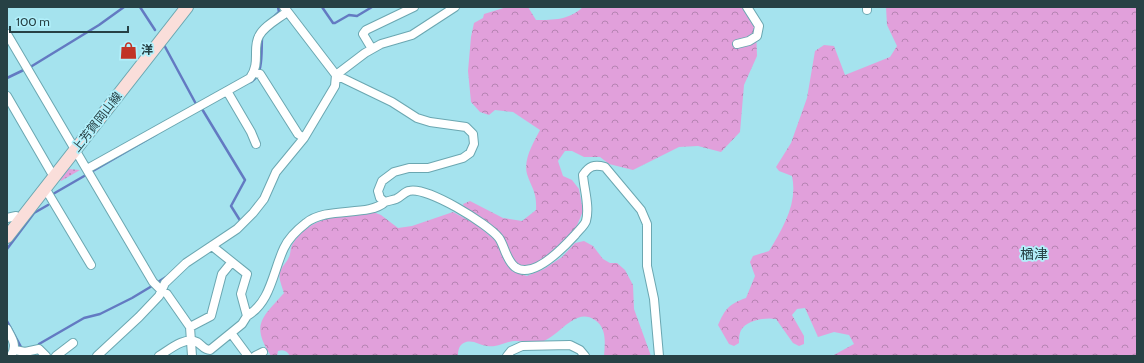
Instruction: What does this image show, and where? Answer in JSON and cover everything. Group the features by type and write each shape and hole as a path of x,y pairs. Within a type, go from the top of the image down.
{"main road":[{"name":"上芳賀岡山線","path":"7,237 187,7"}],"street":[{"path":"372,49 363,34 366,30 414,7"},
{"path":"97,356 159,296 164,283 186,263 237,229 253,213 264,199 276,172 304,138 335,86 336,75 372,49 381,44 412,34 455,7"},
{"path":"737,44 749,41 757,36 759,26 747,7"},
{"path":"304,138 298,134 257,74 256,68 258,37 286,10 336,75 392,102 417,118 430,122 466,127 473,134 474,144 470,153 463,158 428,168 409,168 394,172 382,181 378,191 380,198 385,202"},
{"path":"7,34 153,282 167,294 190,327 192,356"},
{"path":"88,171 228,93 257,74"},
{"path":"228,93 251,132 256,144"},
{"path":"7,96 51,172 56,175"},
{"path":"159,356 186,341 191,340 206,350 210,350 242,324 247,316 261,305 276,273 284,248 293,234 308,221 334,212 372,208 397,198 408,191 419,190 440,198 479,222 498,236 504,246 508,260 516,268 527,270 543,264 560,251 586,222 587,210 582,175 589,167 596,165 605,167 641,210 647,224 647,266 654,299 660,356"},
{"path":"45,188 91,265"},
{"path":"7,218 16,216 20,220"},
{"path":"212,246 231,263 247,274 241,294 247,316"},
{"path":"190,327 211,316 222,274 231,263"},
{"path":"7,329 15,343 13,353 39,349 46,356"},
{"path":"231,333 248,356"},
{"path":"56,356 73,343"},
{"path":"507,356 511,351 522,346 570,345 580,350 585,356"},
{"path":"255,356 263,352"}],"green space":[{"path":"507,7 528,7 536,20 567,17 583,7 744,7 756,27 757,56 744,85 740,132 721,152 698,146 679,147 633,170 609,164 600,157 584,157 572,151 565,151 558,161 563,176 572,180 579,189 583,211 576,228 546,257 528,267 517,265 510,258 507,245 465,210 463,204 470,201 503,218 522,221 536,210 535,195 527,174 526,162 540,130 513,112 495,110 489,115 480,112 471,102 468,71 471,37 474,23 483,18 484,14"},
{"path":"886,7 1137,7 1137,356 832,356 854,344 849,335 834,332 818,337 805,308 797,309 792,315 804,336 804,344 799,346 793,343 776,319 767,318 748,324 741,330 739,335 739,343 734,346 729,344 718,325 728,308 735,302 746,298 755,276 750,262 753,256 769,251 784,224 791,206 793,196 792,176 779,171 776,167 791,143 807,98 815,51 824,45 834,46 845,75 890,57 897,46 887,25"},
{"path":"69,169 80,170 61,181 60,180"},
{"path":"373,212 381,215 398,228 412,226 453,212 477,225 496,241 505,262 512,271 527,276 544,269 562,257 575,243 584,241 593,246 603,259 610,263 617,263 625,270 633,285 634,309 651,356 604,356 605,346 602,327 595,320 587,317 579,317 542,342 534,343 512,341 491,346 466,342 459,348 458,356 290,356 282,350 278,351 277,356 271,356 261,336 260,328 265,315 284,293 280,281 280,272 289,257 292,245 299,235 307,228 327,219 350,214"}],"waterway":[{"path":"7,78 32,66 99,25 124,7"},
{"path":"140,7 155,30"},
{"path":"268,22 279,12 278,7"},
{"path":"322,7 333,23 349,15 357,16 372,7"},
{"path":"251,82 258,74 260,68 262,38"},
{"path":"163,43 196,104"},
{"path":"202,109 245,180 231,206 241,222 240,223"},
{"path":"53,194 157,134"},
{"path":"7,249 34,213 48,205"},
{"path":"158,282 166,277"},
{"path":"39,344 84,318 100,314 152,286"},
{"path":"7,321 21,347"}],"place":[{"name":"洋","path":"128,50"}],"district":[{"name":"楢津","path":"1034,254"}]}
